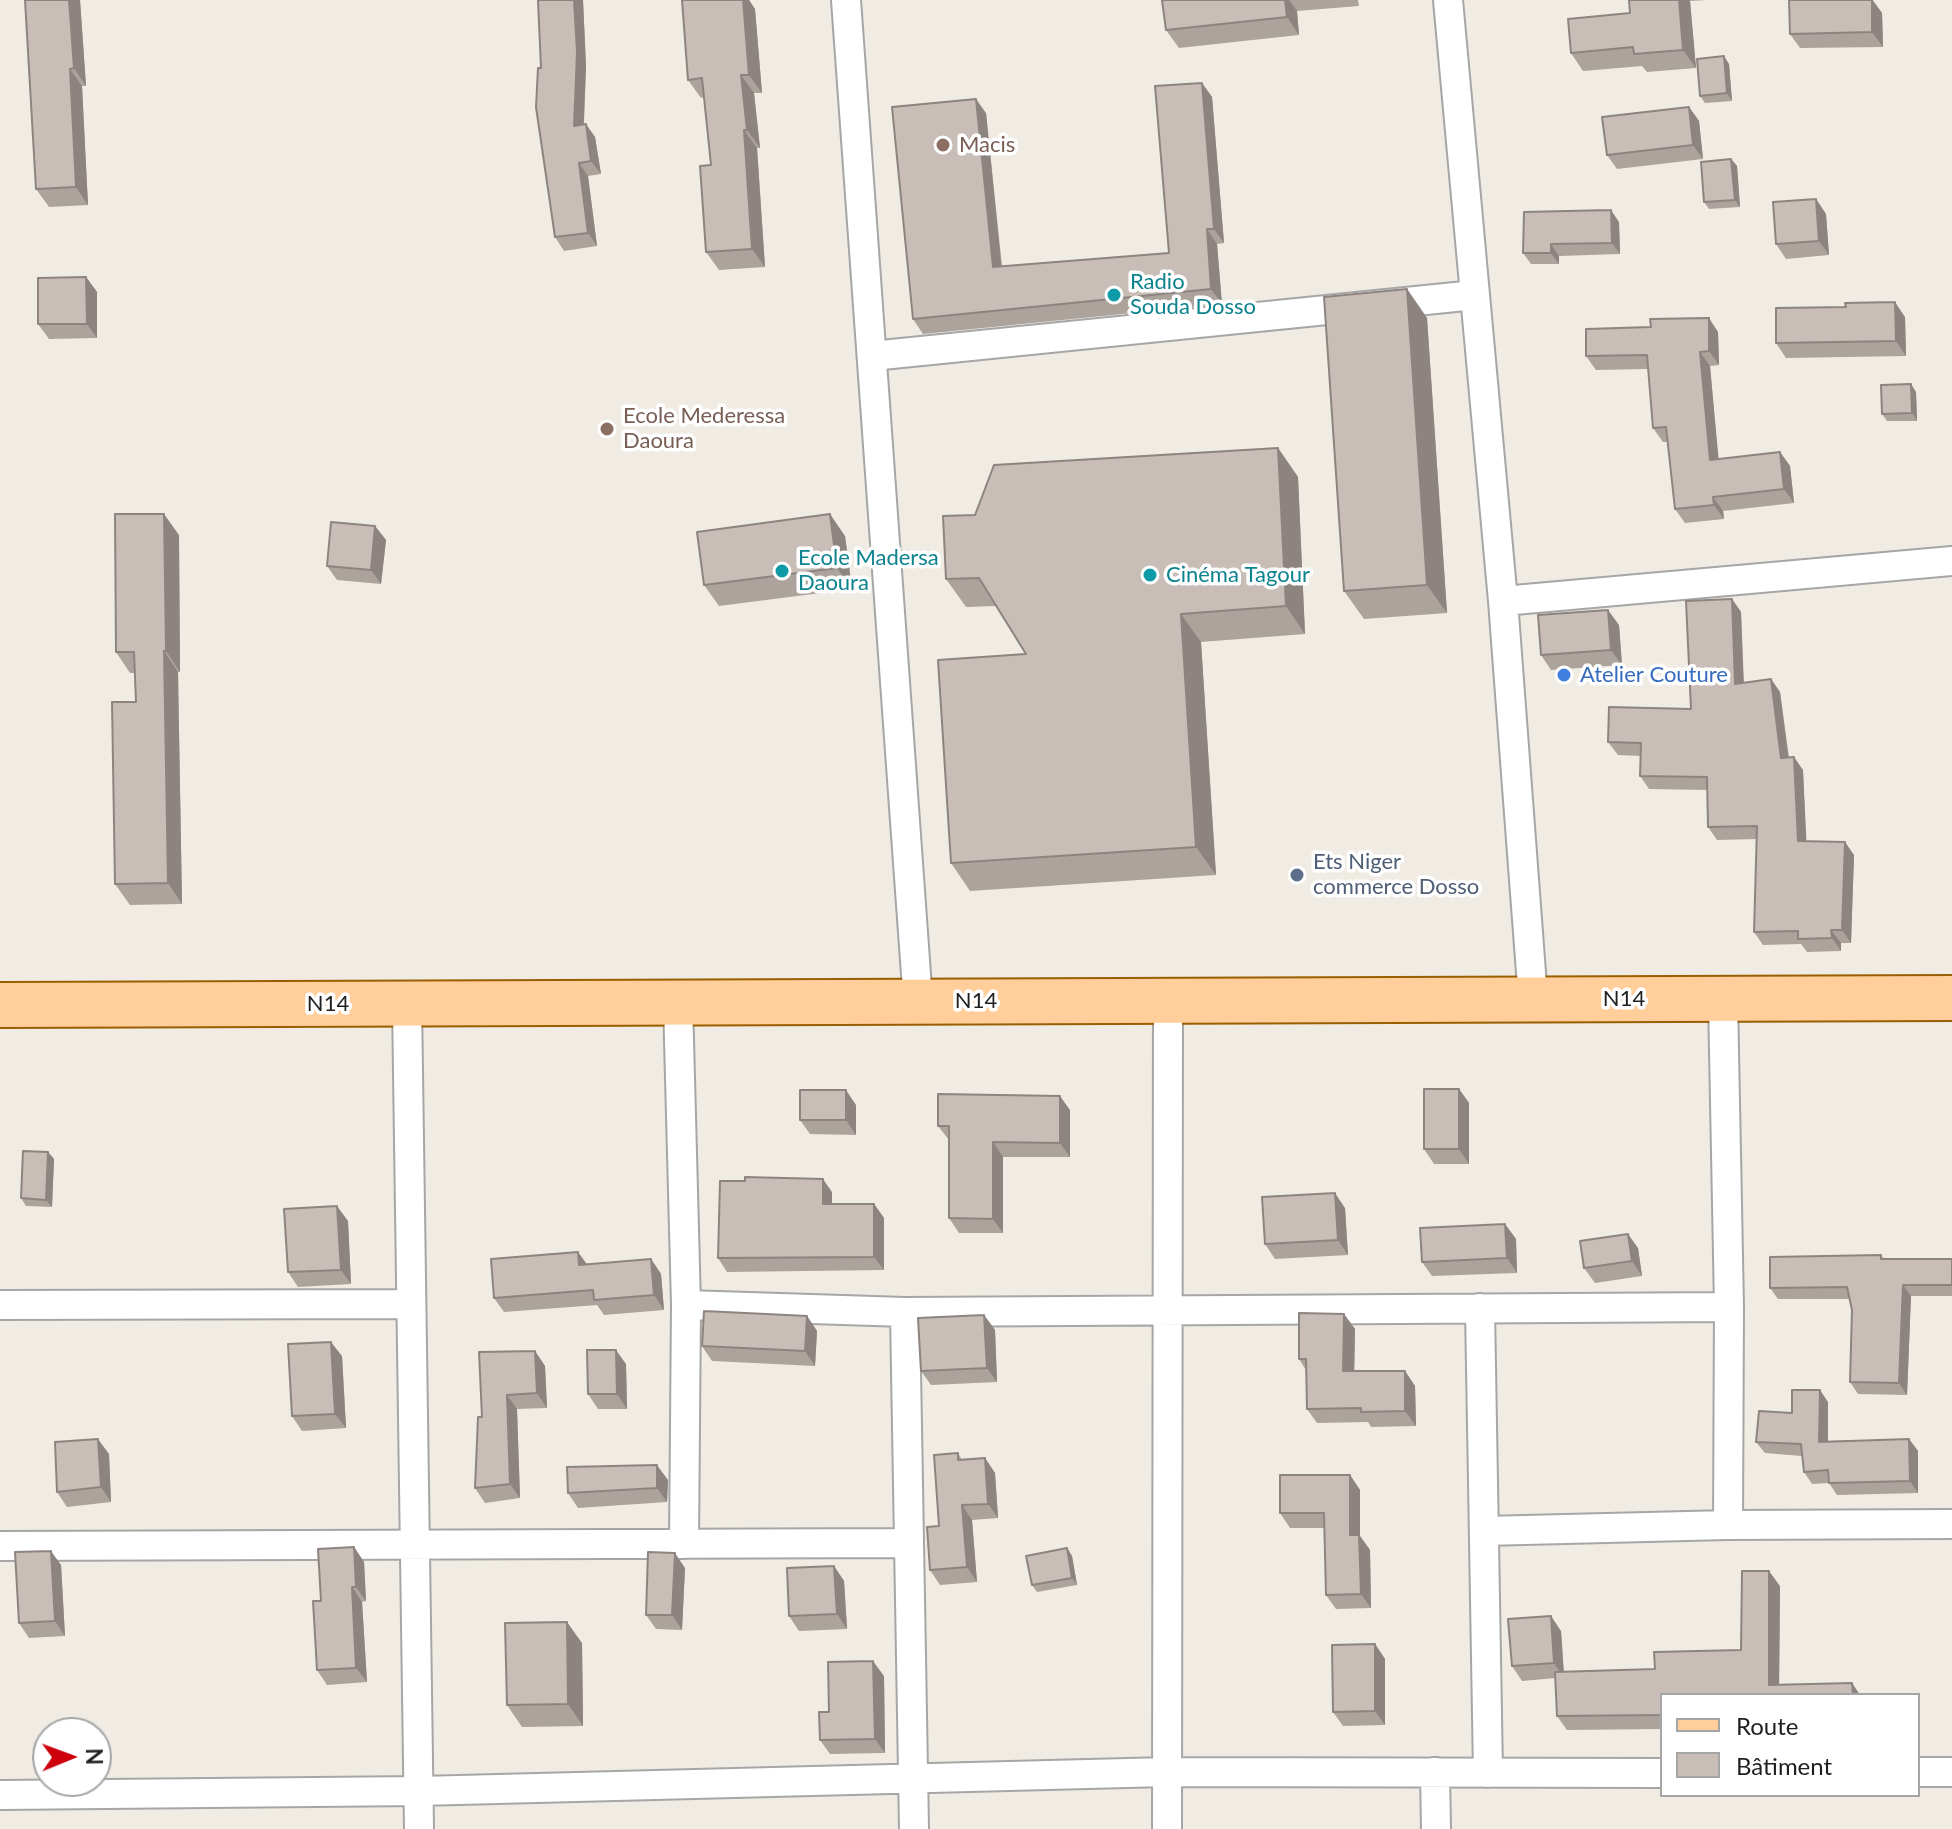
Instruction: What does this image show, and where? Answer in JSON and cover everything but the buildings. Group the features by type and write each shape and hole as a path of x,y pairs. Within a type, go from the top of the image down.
{"main road":[{"name":"N14","path":"0,1005 1952,998"}],"street":[{"path":"846,0 918,1002"},
{"path":"1448,0 1503,601 1533,999"},
{"path":"872,356 1475,295"},
{"path":"1503,601 1952,561"},
{"path":"1723,999 1729,1307 1728,1525"},
{"path":"1167,1829 1168,1000"},
{"path":"678,1002 686,1305 684,1544"},
{"path":"407,1003 419,1829"},
{"path":"0,1305 411,1304"},
{"path":"686,1305 905,1312 1167,1308 1729,1307"},
{"path":"1480,1308 1488,1773"},
{"path":"905,1312 914,1829"},
{"path":"1484,1531 1952,1524"},
{"path":"0,1546 909,1543"},
{"path":"0,1795 419,1791 1167,1772 1660,1773"},
{"path":"1435,1772 1436,1829"},
{"path":"1920,1772 1952,1772"}],"place":[{"name":"Macis","path":"943,145"},
{"name":"Radio Souda Dosso","path":"1114,295"},
{"name":"Ecole Mederessa Daoura","path":"607,429"},
{"name":"Ecole Madersa Daoura","path":"782,571"},
{"name":"Cinéma Tagour","path":"1150,575"},
{"name":"Atelier Couture","path":"1564,675"},
{"name":"Ets Niger commerce Dosso","path":"1297,875"}]}
